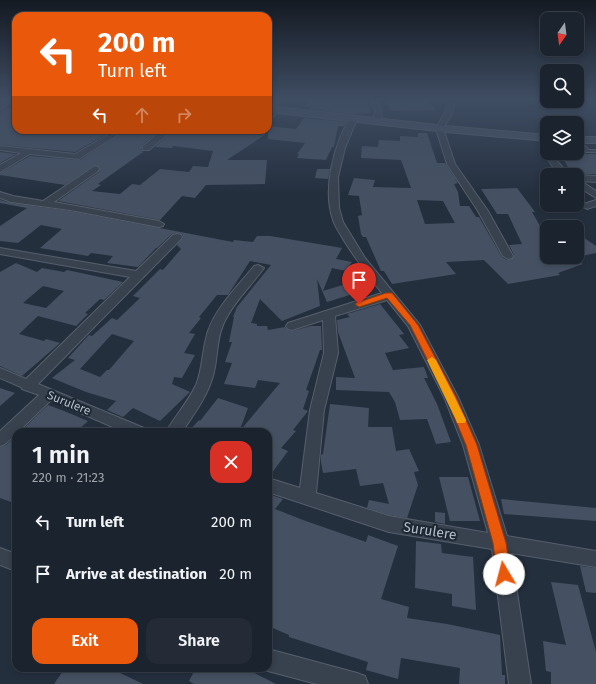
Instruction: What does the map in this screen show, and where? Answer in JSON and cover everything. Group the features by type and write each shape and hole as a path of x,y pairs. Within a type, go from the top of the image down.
{"main road":[{"path":"471,130 540,136"},
{"path":"584,138 596,139"}],"street":[{"path":"348,130 336,163 334,177 334,208 338,222 361,260 414,325 451,397 472,445 500,543 520,684"},
{"path":"441,130 451,164 483,210 508,256"},
{"path":"0,148 76,157 114,134"},
{"path":"146,148 163,134"},
{"path":"0,169 28,152"},
{"path":"552,160 559,168"},
{"path":"46,203 95,169"},
{"path":"584,178 596,179"},
{"path":"584,187 596,195"},
{"path":"0,196 159,224"},
{"path":"28,386 177,237"},
{"path":"0,251 139,274"},
{"path":"177,428 199,394 206,376 213,338 217,326 224,313 258,268"},
{"path":"292,326 389,295"},
{"path":"307,498 317,410 331,353 329,314"},
{"name":"Surulere","path":"0,373 48,395 129,428"},
{"path":"13,428 48,395"},
{"path":"0,440 12,429"},
{"name":"Surulere","path":"272,486 389,524 596,559"},
{"path":"0,556 12,561"},
{"path":"272,661 357,684"}],"lane":[{"path":"584,146 588,151 596,151"}],"building":[{"path":"0,130 12,130 12,134 106,134 75,152 0,145"},
{"path":"272,130 337,130 334,147 332,147 326,160 297,158 299,154 297,154 305,143 268,139 268,134 272,134"},
{"path":"418,133 427,133 437,163 445,163 458,183 454,184 458,192 460,206 469,206 476,217 479,217 502,257 507,260 512,259 514,255 509,245 522,244 508,214 497,214 481,189 517,188 535,212 532,212 540,226 540,264 583,264 558,273 560,275 508,284 484,260 446,262 456,274 392,284 384,271 381,271 366,237 363,237 361,234 358,216 362,215 359,196 348,195 354,178 375,180 373,187 411,188 401,160 361,158 362,146 378,147 379,140 400,141 400,136 418,137","holes":["417,200 443,201 455,223 425,224"]},
{"path":"120,134 156,134 142,145 143,152 98,184 101,185 92,191 120,194 132,184 140,185 160,169 189,172 193,166 208,167 213,151 173,146 172,148 155,147 169,134 266,134 227,160 267,160 265,184 206,185 195,198 182,196 160,220 58,201 99,172 100,168 95,165 65,185 0,175 0,173 30,156 80,160"},
{"path":"0,152 16,154 0,163"},
{"path":"584,152 586,154 596,154 596,174 584,174 584,168 569,168 564,160 584,160"},
{"path":"317,169 330,169 328,179 315,178"},
{"path":"0,200 11,203 70,211 233,242 234,240 253,242 257,236 270,236 342,248 336,259 352,262 346,271 332,268 323,291 359,280 369,289 327,302 317,279 320,306 282,321 260,299 251,323 257,324 257,326 267,326 268,330 285,327 292,331 311,326 321,326 322,350 320,350 306,390 309,391 303,409 308,411 293,430 296,431 281,448 288,451 272,473 272,428 242,428 280,383 258,380 255,388 224,384 232,363 225,362 232,342 229,342 233,317 237,307 271,265 250,261 228,295 217,295 199,317 201,318 189,333 195,334 184,353 195,355 182,378 174,377 172,384 190,392 160,421 133,408 123,417 107,410 116,401 86,392 52,378 75,360 68,358 89,335 92,336 112,318 117,320 140,298 133,296 160,269 163,270 181,249 177,245 183,238 182,234 172,234 138,267 107,263 113,256 91,253 88,256 40,248 62,229 41,225 18,243 0,241 0,226 27,208 0,203","holes":["112,334 134,341 109,370 107,370 100,377 80,369"]},
{"path":"584,238 596,246 596,253 584,256"},
{"path":"16,263 37,272 42,268 64,272 67,270 123,282 104,300 100,299 85,313 88,314 76,326 38,316 19,334 44,341 46,339 60,343 22,376 0,366 0,272","holes":["43,286 64,291 46,308 23,303"]},
{"path":"380,304 404,334 399,335 409,348 385,353 393,370 424,367 428,378 424,378 437,404 451,442 436,444 427,419 400,420 395,402 389,392 336,390 336,377 355,378 338,332 337,320 350,317 347,314"},
{"path":"0,388 15,393 0,406"},
{"path":"218,398 248,408 240,428 192,428 199,420 200,421"},
{"path":"330,404 369,408 368,427 392,427 396,451 409,449 419,471 414,472 418,485 407,518 389,515 367,508 369,500 389,504 383,483 360,486 356,469 323,473 321,455 323,454"},
{"path":"48,405 88,421 80,428 24,428"},
{"path":"12,440 11,502 0,498 0,447 6,445"},
{"path":"439,477 468,477 480,521 450,521"},
{"path":"272,495 283,499 275,509 366,542 368,535 398,546 381,599 409,607 407,618 447,624 500,635 502,675 505,675 505,684 459,684 460,668 401,658 398,679 366,670 368,662 289,637 289,635 272,628"},
{"path":"501,499 596,508 596,521 504,514"},
{"path":"435,512 445,513 445,524 435,522"},
{"path":"416,541 441,544 442,553 473,557 476,610 452,606 452,594 415,588"},
{"path":"580,566 596,568 596,593 586,592"},
{"path":"551,582 578,585 596,652 596,684 551,684 551,672 546,671 543,641 566,645"},
{"path":"62,672 118,672 143,684 54,684"},
{"path":"194,672 253,672 276,684 194,684 189,681"}],"slow traffic":[{"path":"432,360 461,420"}],"route":[{"path":"359,304 389,295 414,325 451,397 472,445 500,543 504,574"}]}
